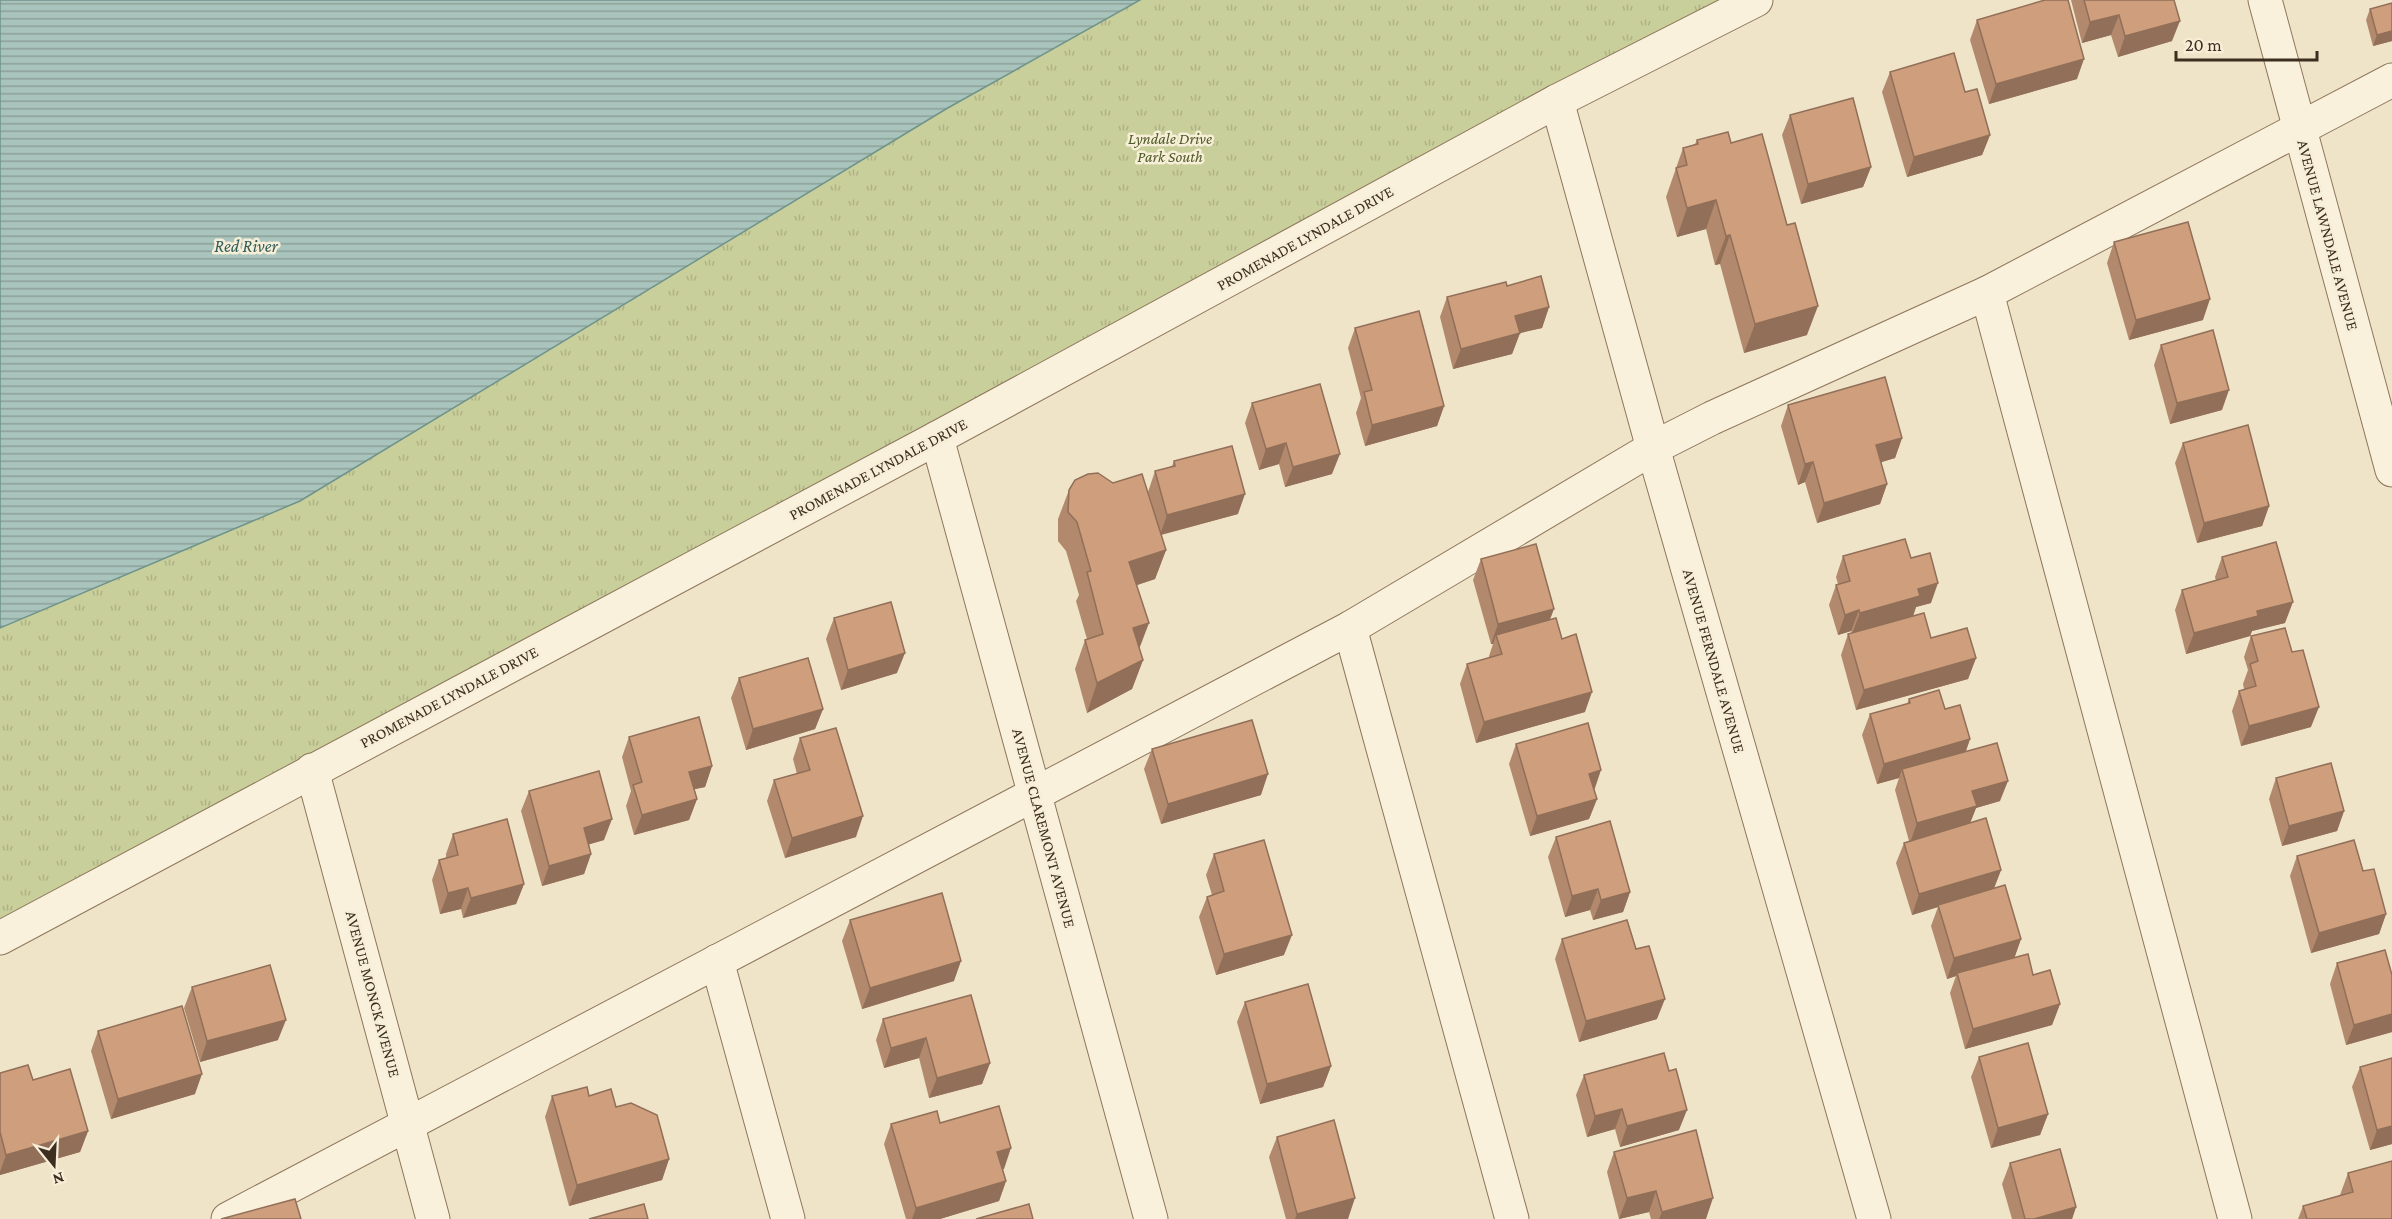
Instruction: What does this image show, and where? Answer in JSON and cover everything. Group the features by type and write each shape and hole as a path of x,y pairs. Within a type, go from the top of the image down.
{"street":[{"name":"PROMENADE LYNDALE DRIVE","path":"0,938 937,438 1557,101 1756,0"},
{"name":"AVENUE LAWNDALE AVENUE","path":"2265,0 2392,470"},
{"path":"228,1219 1350,628 1653,448 1712,418 1987,293 2392,80"},
{"name":"AVENUE FERNDALE AVENUE","path":"1557,101 1653,448 1874,1219"},
{"path":"1987,293 2235,1219"},
{"name":"AVENUE CLAREMONT AVENUE","path":"937,438 1151,1219"},
{"path":"1350,628 1512,1219"},
{"name":"AVENUE MONCK AVENUE","path":"312,770 433,1219"},
{"path":"717,961 788,1219"}],"green space":[{"name":"Lyndale Drive Park South","path":"1140,0 1756,0 0,928 0,628 300,501 946,109"}],"water":[{"name":"Red River","path":"0,0 1140,0 946,109 300,501 0,628"}],"building":[{"path":"2045,0 2068,0 2084,59 1996,84 1977,20"},
{"path":"2084,0 2174,0 2180,21 2125,36 2119,15 2090,22"},
{"path":"2392,3 2392,31 2377,35 2370,9"},
{"path":"1954,53 1965,92 1977,89 1990,135 1914,157 1890,72"},
{"path":"1853,98 1871,167 1808,184 1790,115"},
{"path":"1728,132 1731,143 1762,134 1787,225 1795,223 1818,306 1755,324 1730,235 1726,236 1716,200 1687,208 1676,168 1687,165 1683,148 1698,144 1697,140"},
{"path":"2188,222 2210,299 2136,320 2114,242"},
{"path":"1541,276 1549,307 1515,316 1520,333 1461,349 1447,297 1506,282 1507,286"},
{"path":"1419,311 1444,406 1372,425 1364,392 1372,390 1355,328"},
{"path":"2213,330 2229,390 2177,403 2161,345"},
{"path":"1885,377 1902,438 1876,445 1887,484 1824,503 1813,462 1805,464 1788,405"},
{"path":"1320,384 1340,454 1293,467 1286,443 1266,449 1252,403"},
{"path":"2248,425 2269,506 2204,523 2183,443"},
{"path":"1232,446 1245,494 1167,515 1155,471 1175,466 1174,461"},
{"path":"1098,473 1113,483 1142,474 1166,550 1129,562 1149,623 1133,628 1143,660 1097,683 1085,640 1103,634 1087,572 1091,571 1077,522 1068,512 1069,490 1075,480 1088,474"},
{"path":"1905,539 1911,558 1930,553 1938,583 1918,589 1920,596 1845,615 1836,585 1850,581 1843,556"},
{"path":"2276,542 2293,602 2257,611 2258,616 2194,633 2182,590 2228,577 2222,557"},
{"path":"1536,544 1554,609 1498,624 1481,559"},
{"path":"891,602 905,653 848,670 834,618"},
{"path":"1924,613 1931,638 1967,628 1976,658 1864,690 1848,634"},
{"path":"1556,618 1562,639 1576,634 1592,692 1484,722 1467,664 1502,654 1496,635"},
{"path":"2285,628 2292,652 2303,650 2319,707 2249,726 2239,691 2256,686 2250,664 2258,661 2251,636"},
{"path":"808,658 823,709 753,729 739,678"},
{"path":"1939,690 1945,709 1960,705 1970,739 1884,764 1870,714 1910,703 1909,699"},
{"path":"699,717 712,766 689,772 697,799 642,815 633,785 642,782 629,737"},
{"path":"1252,720 1268,774 1168,804 1152,749"},
{"path":"1588,723 1601,770 1589,774 1597,799 1537,816 1516,744"},
{"path":"836,728 863,816 792,838 774,780 810,770 800,738"},
{"path":"1997,743 2008,781 1972,791 1977,806 1917,823 1902,769"},
{"path":"2331,763 2344,811 2289,826 2276,778"},
{"path":"599,771 612,819 584,828 591,854 549,866 529,791"},
{"path":"1986,818 2001,870 1919,894 1904,843"},
{"path":"507,819 524,884 471,898 468,888 448,893 439,860 458,855 453,834"},
{"path":"1610,821 1630,892 1601,900 1598,889 1572,896 1556,837"},
{"path":"1264,840 1292,935 1224,954 1207,897 1224,891 1214,854"},
{"path":"2354,840 2363,871 2374,869 2386,914 2319,933 2297,856"},
{"path":"2005,885 2021,939 1954,958 1938,905"},
{"path":"942,893 961,961 870,988 850,920"},
{"path":"1627,920 1636,949 1649,946 1665,999 1586,1021 1562,939"},
{"path":"2385,950 2392,975 2392,1014 2354,1025 2337,963"},
{"path":"2028,954 2033,975 2050,970 2060,1004 1973,1029 1957,973"},
{"path":"270,965 286,1020 207,1041 192,987"},
{"path":"1308,984 1331,1066 1267,1084 1245,1002"},
{"path":"971,995 990,1063 937,1078 926,1038 891,1048 883,1019"},
{"path":"182,1006 202,1074 118,1099 98,1031"},
{"path":"2028,1043 2048,1114 1998,1128 1979,1057"},
{"path":"1664,1053 1669,1071 1676,1069 1687,1110 1627,1126 1622,1109 1595,1116 1584,1075"},
{"path":"2392,1058 2392,1126 2377,1130 2360,1067"},
{"path":"28,1065 33,1080 70,1069 88,1131 6,1155 0,1132 0,1073"},
{"path":"587,1087 589,1096 611,1089 616,1107 631,1103 657,1115 669,1159 577,1185 552,1096"},
{"path":"999,1106 1011,1148 997,1152 1006,1181 916,1208 891,1124 937,1111 940,1123"},
{"path":"1334,1120 1355,1198 1297,1214 1277,1137"},
{"path":"1696,1130 1713,1198 1662,1212 1656,1191 1627,1198 1614,1152"},
{"path":"2060,1149 2076,1207 2034,1219 2025,1219 2010,1163"},
{"path":"2392,1161 2392,1219 2307,1219 2303,1206 2353,1192 2348,1173"},
{"path":"295,1199 301,1219 221,1219"},
{"path":"644,1204 648,1219 589,1219"},
{"path":"1029,1204 1033,1219 976,1219"}]}
